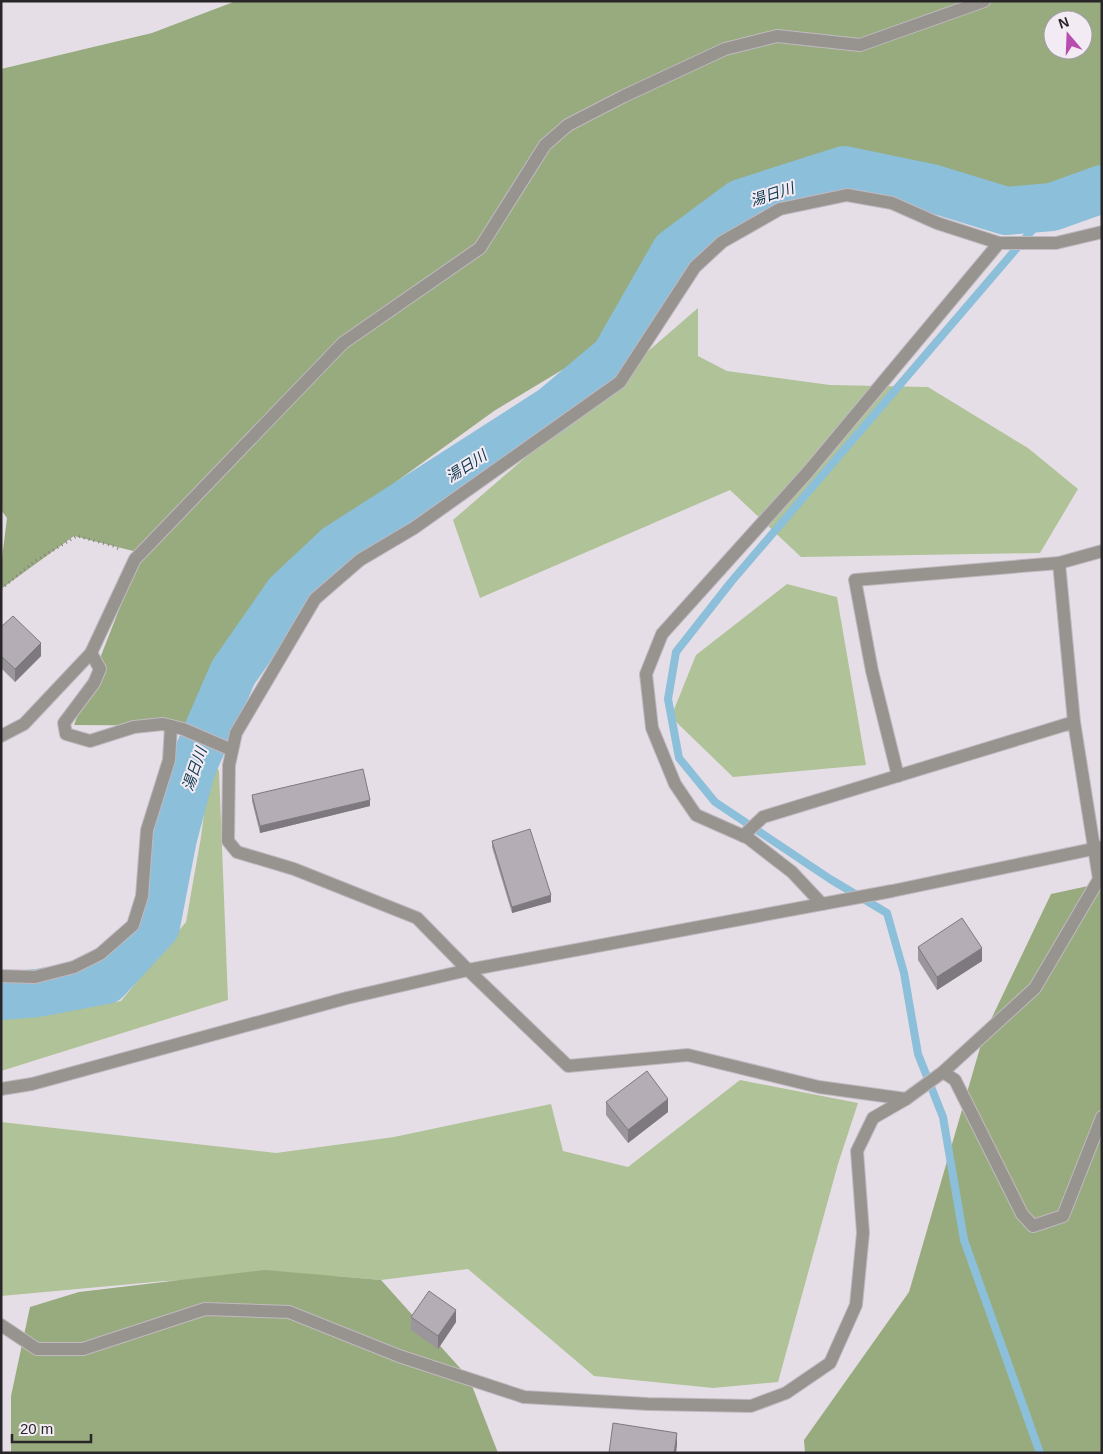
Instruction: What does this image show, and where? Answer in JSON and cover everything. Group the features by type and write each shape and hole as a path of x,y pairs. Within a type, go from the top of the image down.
{"street":[{"path":"1,736 24,724 91,653 136,559 342,342 480,248 545,145 568,124 724,49 777,36 860,45 984,1"},
{"path":"906,1099 819,1087 688,1055 568,1066 417,918 294,869 237,852 228,841 229,766 232,750 236,733 315,599 360,560 414,528 620,382 695,267 722,242 780,209 847,195 892,203 938,223 999,243 1056,243 1102,232"},
{"path":"822,904 792,872 748,838 696,815 675,784 652,728 646,674 662,634 807,473 999,243"},
{"path":"898,776 872,671 855,580 1059,563 1102,551"},
{"path":"1,1325 37,1349 83,1349 205,1309 289,1312 399,1356 524,1397 648,1404 751,1406 786,1393 830,1363 856,1305 863,1233 857,1151 873,1118 906,1099 943,1072 1035,988 1100,879 1098,848 1074,722 1059,563"},
{"path":"91,653 100,669 94,683 64,723 66,734 90,741 134,727 164,724 183,729 232,750"},
{"path":"744,836 763,817 1074,722"},
{"path":"1,976 35,977 74,967 100,954 133,925 142,896 147,830 169,760 171,726"},
{"path":"1,1090 32,1084 347,998 468,970 822,904 1098,848"},
{"path":"943,1072 955,1080 1022,1214 1034,1226 1063,1216 1102,1117"}],"path":[{"path":"1,589 35,561 77,536 113,546 136,559"}],"green space":[{"path":"236,1 1102,1 1102,181 1052,207 837,153 693,213 587,355 494,411 393,484 202,726 74,725 141,553 74,536 1,589 1,566 7,518 1,510 1,69 152,33"},
{"path":"698,308 698,356 727,371 830,385 928,387 1028,448 1078,489 1040,553 801,557 730,490 480,598 453,520"},
{"path":"787,584 837,597 866,765 733,777 671,717 696,655"},
{"path":"211,761 219,771 228,1000 1,1071 1,1016 31,1015 121,1001 186,922 201,837"},
{"path":"1102,883 1102,1453 805,1453 804,1440 909,1292 984,1034 1051,894"},
{"path":"740,1080 858,1103 838,1164 778,1382 713,1388 594,1376 468,1269 381,1280 335,1276 165,1281 1,1296 1,1122 276,1153 394,1137 551,1104 563,1151 628,1167"},
{"path":"265,1270 381,1280 469,1378 498,1453 11,1453 11,1396 30,1307 79,1292"}],"building":[{"path":"13,616 41,643 15,669 1,656 1,627"},
{"path":"363,769 370,800 260,826 252,795"},
{"path":"530,829 551,895 512,907 492,841"},
{"path":"962,918 982,948 937,977 918,947"},
{"path":"647,1071 668,1099 628,1130 606,1102"},
{"path":"429,1291 456,1310 438,1336 411,1317"},
{"path":"613,1423 677,1433 674,1453 609,1453"}],"waterway":[{"name":"湯日川","path":"1,996 38,993 106,980 156,926 173,838 191,770 233,673 288,594 337,548 552,410 615,357 675,252 741,203 844,170 931,188 1006,211 1052,207 1102,189"},
{"path":"1040,1453 964,1240 943,1117 918,1054 904,973 887,913 830,879 715,802 679,758 668,699 676,652 731,582 1052,207"}]}
